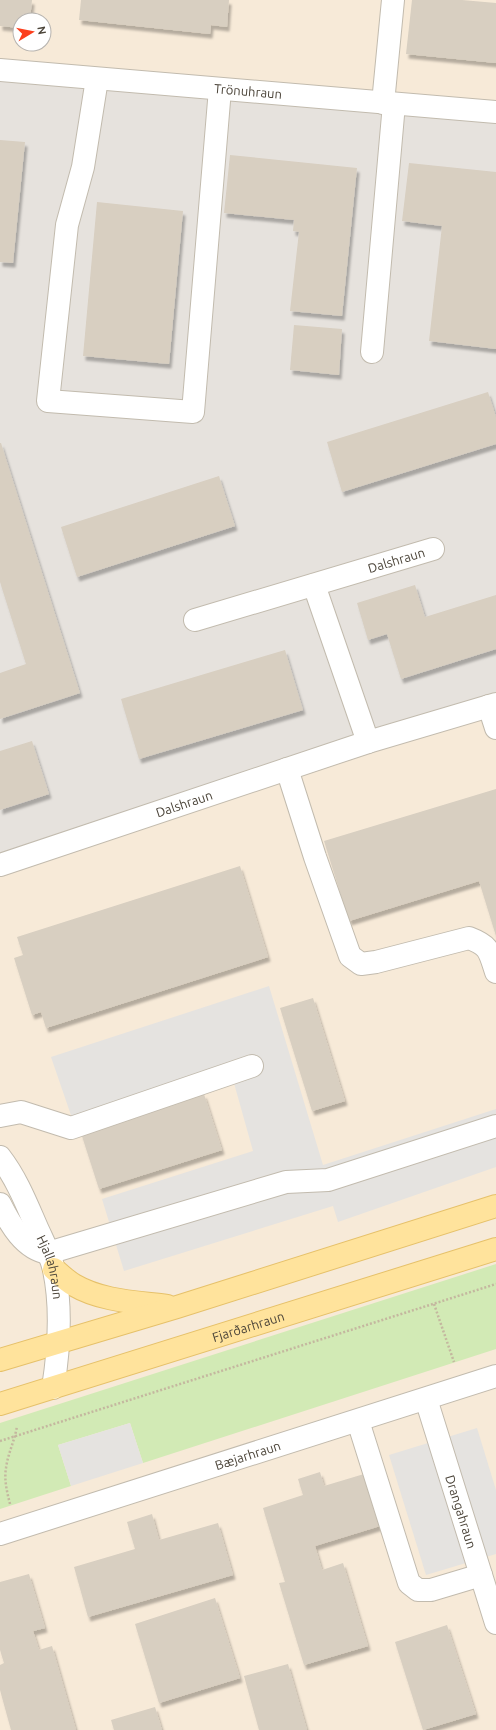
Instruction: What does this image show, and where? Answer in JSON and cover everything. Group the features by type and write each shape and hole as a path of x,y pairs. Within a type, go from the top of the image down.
{"main road":[{"path":"0,1360 176,1307 496,1206"},
{"name":"Fjarðarhraun","path":"0,1404 496,1249"},
{"path":"51,1262 73,1284 88,1292 118,1300 176,1307"}],"street":[{"path":"372,352 389,103 393,0"},
{"name":"Trönuhraun","path":"0,70 496,112"},
{"path":"97,79 83,167 66,225 48,401 192,412 220,89"},
{"name":"Dalshraun","path":"195,620 433,549"},
{"path":"314,585 368,742"},
{"path":"493,705 496,728"},
{"name":"Dalshraun","path":"0,865 368,742 493,705"},
{"path":"287,770 315,857 350,956 361,964 376,962 469,938 483,943 491,956 496,972"},
{"path":"10,1114 71,1128 252,1066"},
{"path":"0,1204 10,1223 28,1245 51,1262 286,1182 328,1180 496,1126"},
{"name":"Hjallahraun","path":"0,1157 22,1192 51,1262 58,1306 59,1342 53,1388"},
{"name":"Bæjarhraun","path":"0,1534 496,1376"},
{"name":"Drangahraun","path":"426,1399 496,1624"},
{"path":"358,1421 408,1583 418,1590 432,1590 481,1575"}],"path":[{"path":"0,1441 496,1284"},
{"path":"434,1304 462,1387"},
{"path":"11,1506 6,1488 6,1467 15,1436"}],"shaded area":[{"path":"0,0 496,0 496,116 0,72"},
{"path":"0,72 496,116 496,704 0,862"},
{"path":"496,704 496,1730 0,1730 0,862"},
{"path":"269,986 323,1165 496,1109 496,1167 338,1222 333,1206 124,1271 102,1199 253,1151 232,1076 74,1124 51,1057"},
{"path":"130,1423 143,1463 71,1486 58,1445"},
{"path":"477,1428 496,1490 496,1554 426,1575 389,1455"}],"green space":[{"path":"496,1264 496,1349 143,1463 130,1423 58,1445 71,1486 0,1509 0,1423"}],"building":[{"path":"0,0 32,0 31,12 12,12 12,27 0,26"},
{"path":"81,0 229,0 227,27 211,25 210,34 79,20"},
{"path":"412,0 462,0 496,3 496,63 406,54"},
{"path":"0,140 25,142 13,263 0,262"},
{"path":"230,155 357,168 342,316 290,311 299,232 293,231 294,220 224,213"},
{"path":"409,163 496,172 496,349 429,341 442,226 402,221"},
{"path":"97,202 183,211 169,364 83,356"},
{"path":"294,325 342,329 339,375 290,370"},
{"path":"488,392 496,417 496,444 342,492 327,442"},
{"path":"0,443 80,693 0,719 0,673 26,664 0,582"},
{"path":"219,476 235,526 77,577 61,527"},
{"path":"415,585 425,617 496,595 496,649 401,679 387,634 368,640 357,603"},
{"path":"285,650 303,710 139,759 121,699"},
{"path":"32,741 49,794 0,810 0,751"},
{"path":"496,789 496,936 479,881 349,921 324,841"},
{"path":"240,866 268,957 46,1028 41,1012 32,1015 14,958 23,955 17,937"},
{"path":"313,998 345,1101 312,1111 280,1008"},
{"path":"204,1094 222,1150 99,1189 81,1133"},
{"path":"320,1472 324,1486 364,1474 380,1526 315,1546 322,1570 343,1563 368,1646 304,1665 279,1583 285,1582 263,1508 303,1495 298,1479"},
{"path":"152,1514 159,1540 218,1523 233,1575 88,1617 74,1567 135,1549 127,1522"},
{"path":"29,1574 45,1628 33,1631 39,1650 52,1646 76,1730 11,1730 0,1690 0,1665 4,1663 0,1650 0,1582"},
{"path":"215,1598 240,1678 159,1703 135,1624"},
{"path":"447,1625 476,1714 423,1730 395,1642"},
{"path":"288,1664 307,1730 259,1730 244,1676"},
{"path":"155,1707 162,1730 114,1730 111,1720"}]}
